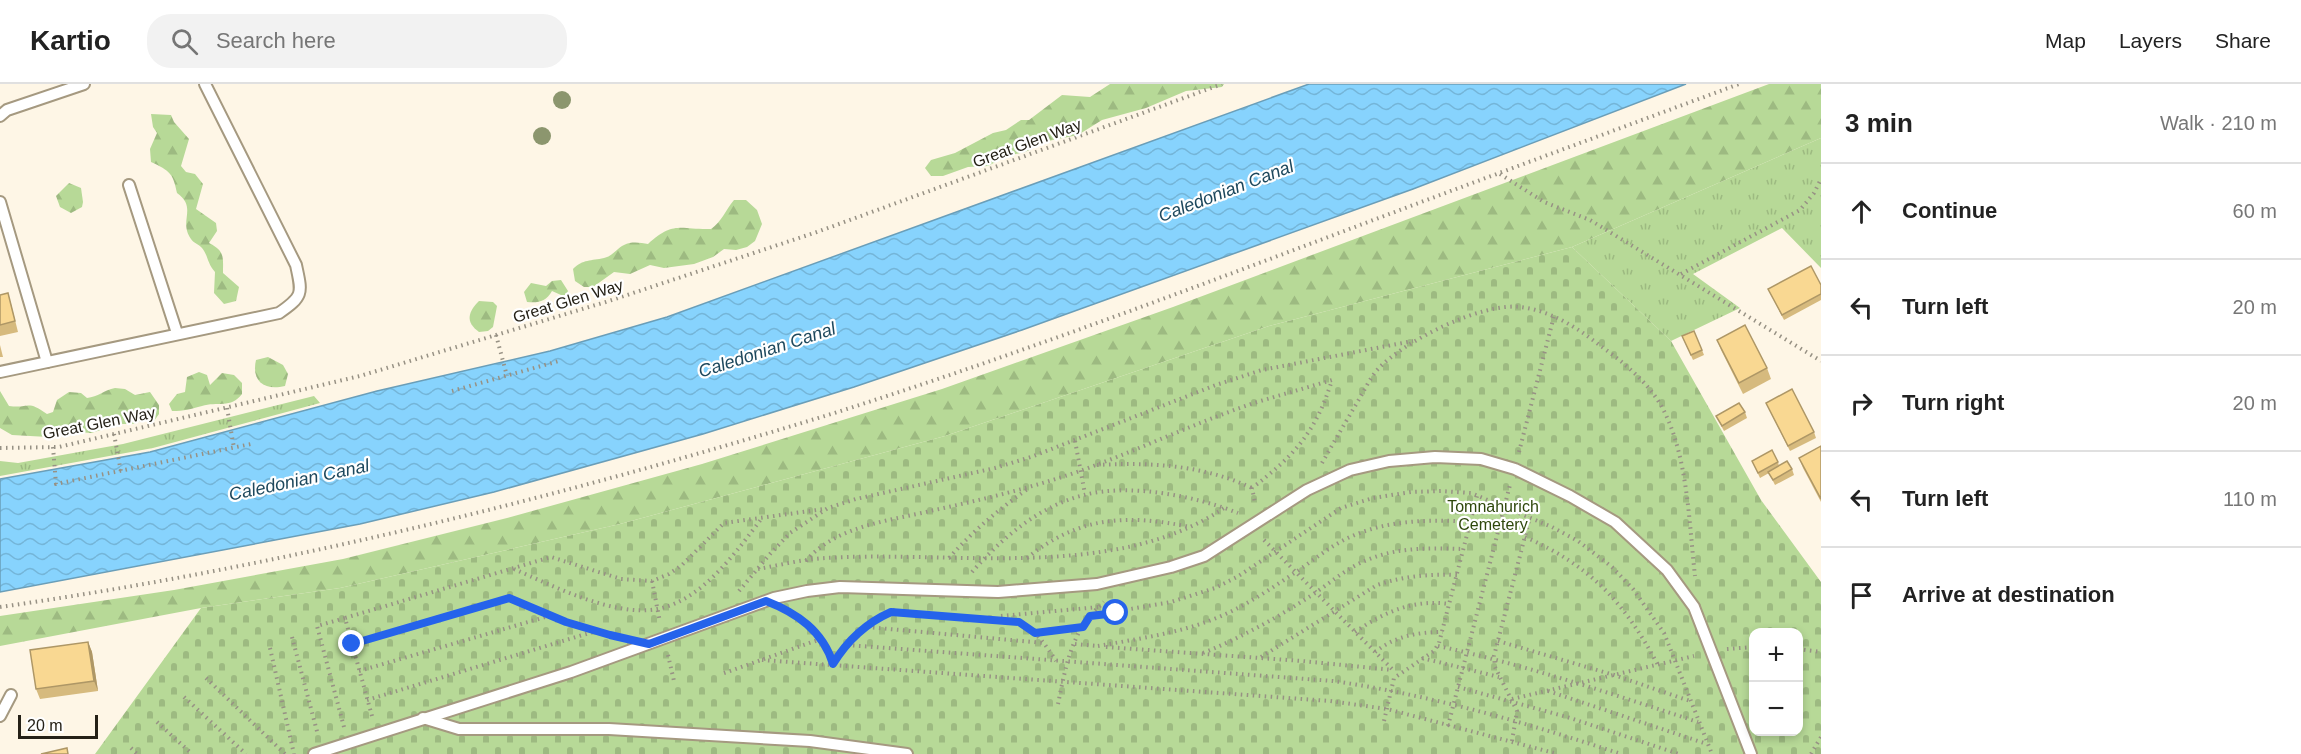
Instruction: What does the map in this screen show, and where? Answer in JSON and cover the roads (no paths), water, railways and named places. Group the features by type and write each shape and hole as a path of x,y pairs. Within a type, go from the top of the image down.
{"lane":[{"path":"0,116 7,110 84,84"},
{"path":"0,372 279,313 296,302 301,288 296,265 206,84"},
{"path":"129,185 177,333"},
{"path":"0,202 47,362"},
{"path":"318,752 572,672 766,601 807,591 840,587 998,592 1050,589 1097,584 1171,567 1204,556 1307,490 1350,470 1389,461 1435,457 1481,459 1515,469 1570,496 1615,522 1639,543 1667,570 1694,607 1751,754"},
{"path":"0,716 11,695"},
{"path":"422,718 459,729 609,729 810,741 907,754"}],"water":[{"name":"Caledonian Canal","path":"1309,84 1686,84 1413,189 1022,330 854,387 703,434 494,492 360,524 0,592 0,479 150,452 377,391 550,351 667,317"}],"park label":[{"name":"Tomnahurich Cemetery","path":"1493,515"}]}
